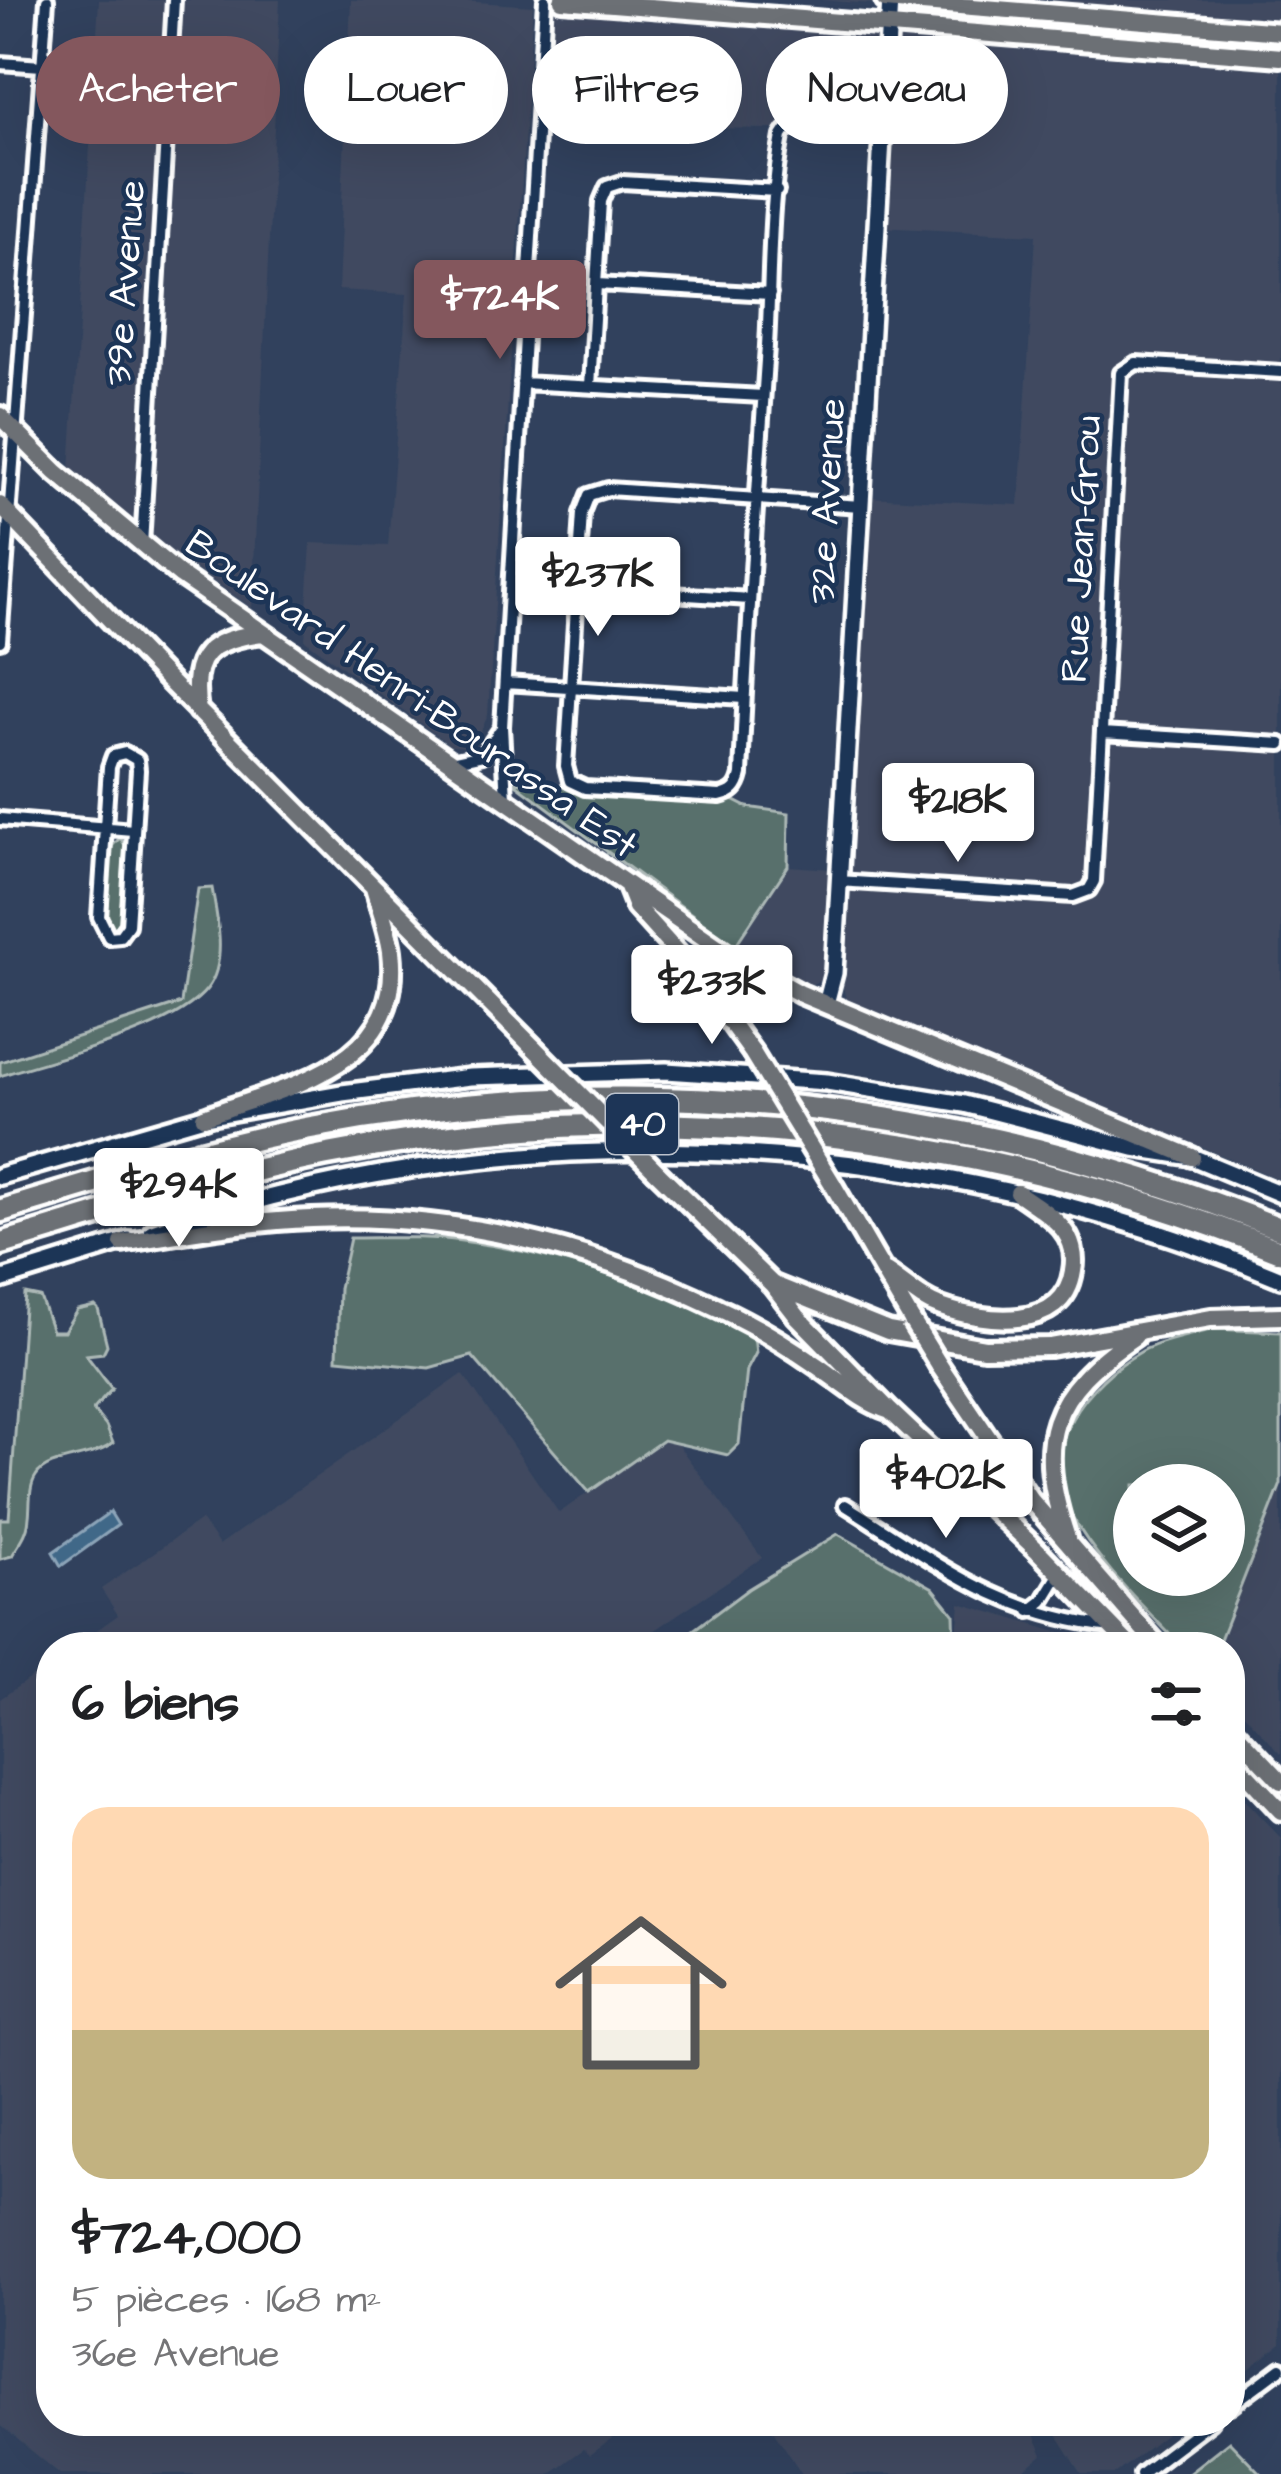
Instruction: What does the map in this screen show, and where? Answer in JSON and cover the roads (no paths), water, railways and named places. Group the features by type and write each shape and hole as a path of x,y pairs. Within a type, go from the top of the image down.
{"highway":[{"name":"40","path":"0,1211 217,1148 328,1124 482,1103 660,1097 815,1107 977,1133 1125,1172 1281,1229"},
{"name":"40","path":"0,1244 227,1178 339,1152 478,1132 653,1124 808,1132 966,1156 1145,1201 1281,1252"}],"main road":[{"path":"562,0 1281,57"},
{"path":"888,0 992,4 1281,32"},
{"name":"32e Avenue","path":"888,0 888,36"},
{"path":"1141,46 1145,21"},
{"path":"1245,55 1247,29"},
{"name":"32e Avenue","path":"826,1004 834,973 882,144"},
{"name":"Boulevard Henri-Bourassa Est","path":"0,416 142,544 262,633 626,884 636,907 701,981 752,1052 939,1365 1015,1480 1146,1632"},
{"path":"4,509 198,711 773,1285 890,1411 1118,1632"},
{"path":"198,711 195,679 204,656 228,638 262,633"},
{"path":"626,884 728,954 826,1004 1281,1195"},
{"path":"0,1176 204,1117 327,1073 352,1055 372,1032 388,998 392,962 374,887"},
{"path":"204,1117 457,1078 666,1071 788,1078 917,1095 1134,1148 1192,1157"},
{"path":"0,1280 220,1209 345,1180 448,1163 684,1150 788,1156 915,1172 1018,1193 1150,1230 1281,1279"},
{"path":"886,1272 920,1298 952,1310 1015,1319 1046,1312 1071,1282 1072,1247 1055,1220 1018,1193"},
{"path":"122,1243 318,1219 416,1222 519,1237 593,1256 692,1295 769,1335 867,1403 890,1411"},
{"path":"773,1285 875,1327 955,1346 1050,1347 1223,1316 1281,1316"},
{"path":"1069,1544 1049,1474 1057,1420 1086,1374 1142,1332"},
{"path":"1060,1573 1093,1573"},
{"path":"1245,1742 1281,1781"},
{"path":"1245,1773 1281,1811"}],"street":[{"path":"44,36 47,0"},
{"name":"39e Avenue","path":"142,544 174,0"},
{"path":"507,801 502,727 545,0"},
{"path":"990,34 992,4"},
{"path":"0,63 36,66"},
{"path":"0,640 4,509 15,431 36,144"},
{"path":"780,144 764,396 757,500 750,599 741,775 735,789 720,796 585,788 570,781 566,766 582,513 589,495 608,489 757,500 861,506"},
{"path":"590,386 602,201 607,187 622,182 777,191"},
{"path":"597,284 770,294"},
{"name":"Rue Jean-Grou","path":"838,881 1073,896 1089,890 1094,881 1121,373 1136,363 1281,372"},
{"path":"522,382 764,396"},
{"path":"112,519 135,512 142,498"},
{"path":"578,588 750,599"},
{"path":"505,683 745,698"},
{"path":"451,762 483,754 502,727"},
{"path":"1102,733 1281,744"},
{"path":"125,753 137,760 138,770 128,925 120,936 109,937 99,917 105,826 109,767 113,756 125,753"},
{"path":"0,819 134,830"},
{"path":"845,1505 989,1595 1030,1611 1113,1627"},
{"path":"1030,1611 1060,1573"},
{"path":"1245,2395 1281,2368"},
{"path":"1141,2474 1191,2436"}]}
